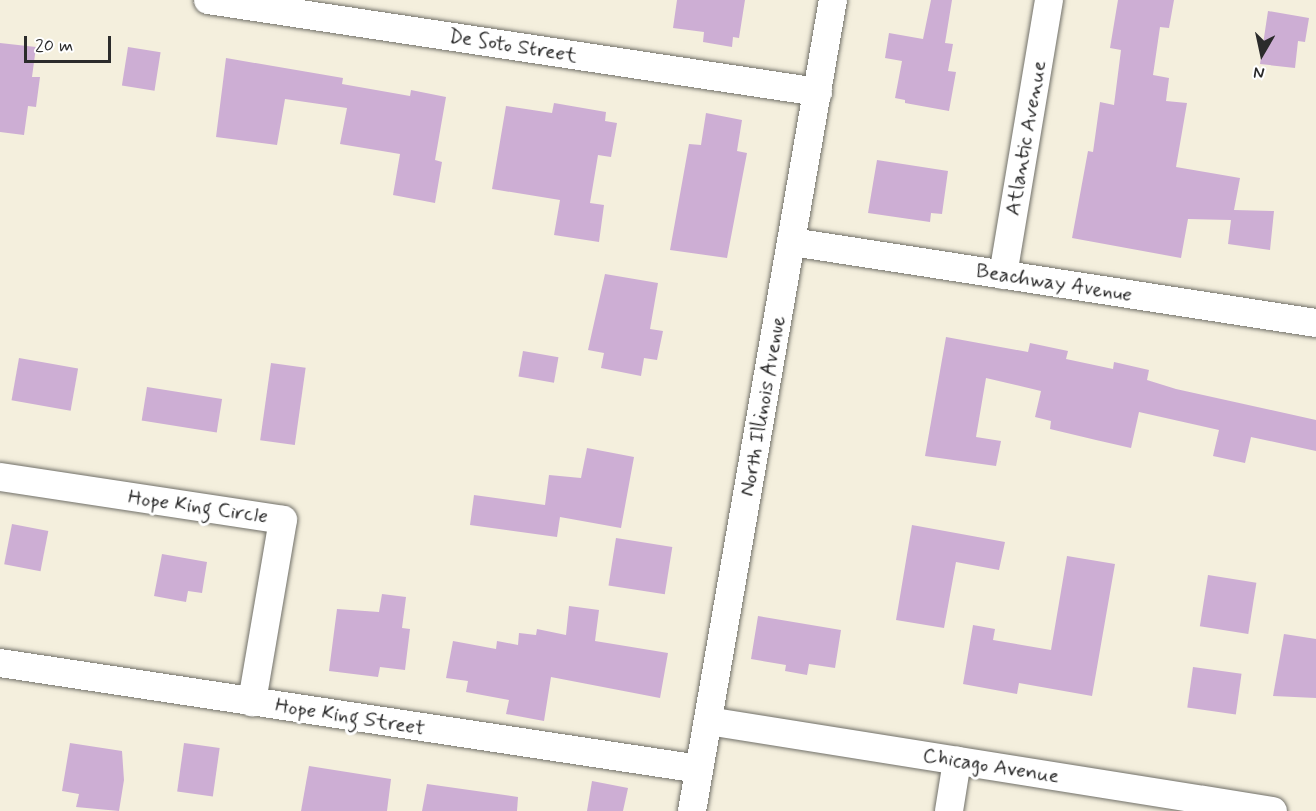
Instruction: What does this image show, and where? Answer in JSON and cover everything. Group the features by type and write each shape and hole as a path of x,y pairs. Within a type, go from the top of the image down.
{"street":[{"name":"De Soto Street","path":"208,0 818,92"},
{"name":"North Illinois Avenue","path":"692,811 833,0"},
{"name":"Atlantic Avenue","path":"1003,275 1049,0"},
{"name":"Beachway Avenue","path":"792,242 1316,323"},
{"name":"Hope King Circle","path":"0,477 283,520 252,702"},
{"name":"Hope King Street","path":"0,663 699,770"},
{"name":"Chicago Avenue","path":"708,721 1274,811"},
{"path":"949,811 957,761"}],"building":[{"path":"677,0 745,0 739,38 733,37 732,47 703,42 704,32 673,28"},
{"path":"931,0 952,0 945,43 953,44 948,71 956,72 949,111 905,103 905,100 895,98 902,61 885,58 889,33 923,39"},
{"path":"1118,0 1174,0 1169,28 1160,27 1153,75 1169,78 1166,101 1187,103 1176,167 1240,178 1234,210 1274,211 1270,250 1228,244 1231,220 1188,219 1181,258 1072,238 1088,151 1093,152 1100,102 1114,105 1121,50 1110,48"},
{"path":"1268,11 1309,18 1305,42 1298,41 1295,68 1260,64"},
{"path":"0,43 36,47 32,77 40,77 36,107 28,106 24,135 0,132"},
{"path":"128,47 161,52 154,91 122,86"},
{"path":"226,58 343,78 342,84 410,96 411,90 446,97 435,160 442,162 435,203 393,195 400,154 340,144 347,108 285,99 277,145 216,137"},
{"path":"554,103 606,112 605,121 617,123 611,157 598,155 590,203 604,205 599,242 554,235 560,200 492,189 506,106 552,113"},
{"path":"706,113 742,120 737,151 747,153 727,258 670,250 689,144 701,145"},
{"path":"877,160 948,171 942,214 931,213 930,222 868,213"},
{"path":"605,274 658,283 650,329 663,331 657,360 644,358 641,376 601,368 604,353 588,350"},
{"path":"946,337 1028,352 1030,343 1068,351 1066,359 1113,369 1114,362 1149,370 1147,380 1176,389 1316,420 1316,451 1251,437 1245,463 1213,456 1219,430 1139,412 1131,448 1050,429 1051,421 1035,417 1041,391 986,378 976,437 1001,441 996,466 925,456"},
{"path":"523,351 558,357 554,383 518,377"},
{"path":"19,358 78,368 71,411 12,400"},
{"path":"271,363 306,368 295,445 260,440"},
{"path":"147,387 222,399 217,432 142,421"},
{"path":"587,448 634,457 621,528 560,517 557,537 470,525 474,495 545,505 549,475 581,478"},
{"path":"12,524 48,531 40,571 4,564"},
{"path":"912,525 1005,542 999,570 956,562 944,628 896,620"},
{"path":"616,538 672,547 665,594 608,585"},
{"path":"162,554 207,562 202,593 188,591 186,602 154,596"},
{"path":"1067,556 1115,564 1092,696 1019,683 1017,694 963,684 973,625 995,629 993,640 1051,650"},
{"path":"1208,575 1256,583 1248,634 1200,626"},
{"path":"382,594 406,597 402,628 410,629 405,670 380,667 378,677 329,671 337,609 379,612"},
{"path":"569,606 599,610 595,641 668,653 660,698 551,677 544,721 506,714 509,700 466,692 468,681 446,678 453,641 496,649 497,641 518,645 519,633 536,635 537,629 566,635"},
{"path":"758,616 841,630 835,668 809,664 807,675 785,671 786,665 751,659"},
{"path":"1284,634 1316,639 1316,698 1273,696"},
{"path":"1193,667 1242,674 1236,714 1187,708"},
{"path":"70,743 122,751 124,780 119,811 76,807 79,794 62,791"},
{"path":"184,743 220,748 213,797 177,792"},
{"path":"309,766 391,779 387,811 301,811"},
{"path":"592,781 628,788 623,811 587,811"},
{"path":"427,784 518,797 517,811 422,811"}]}
